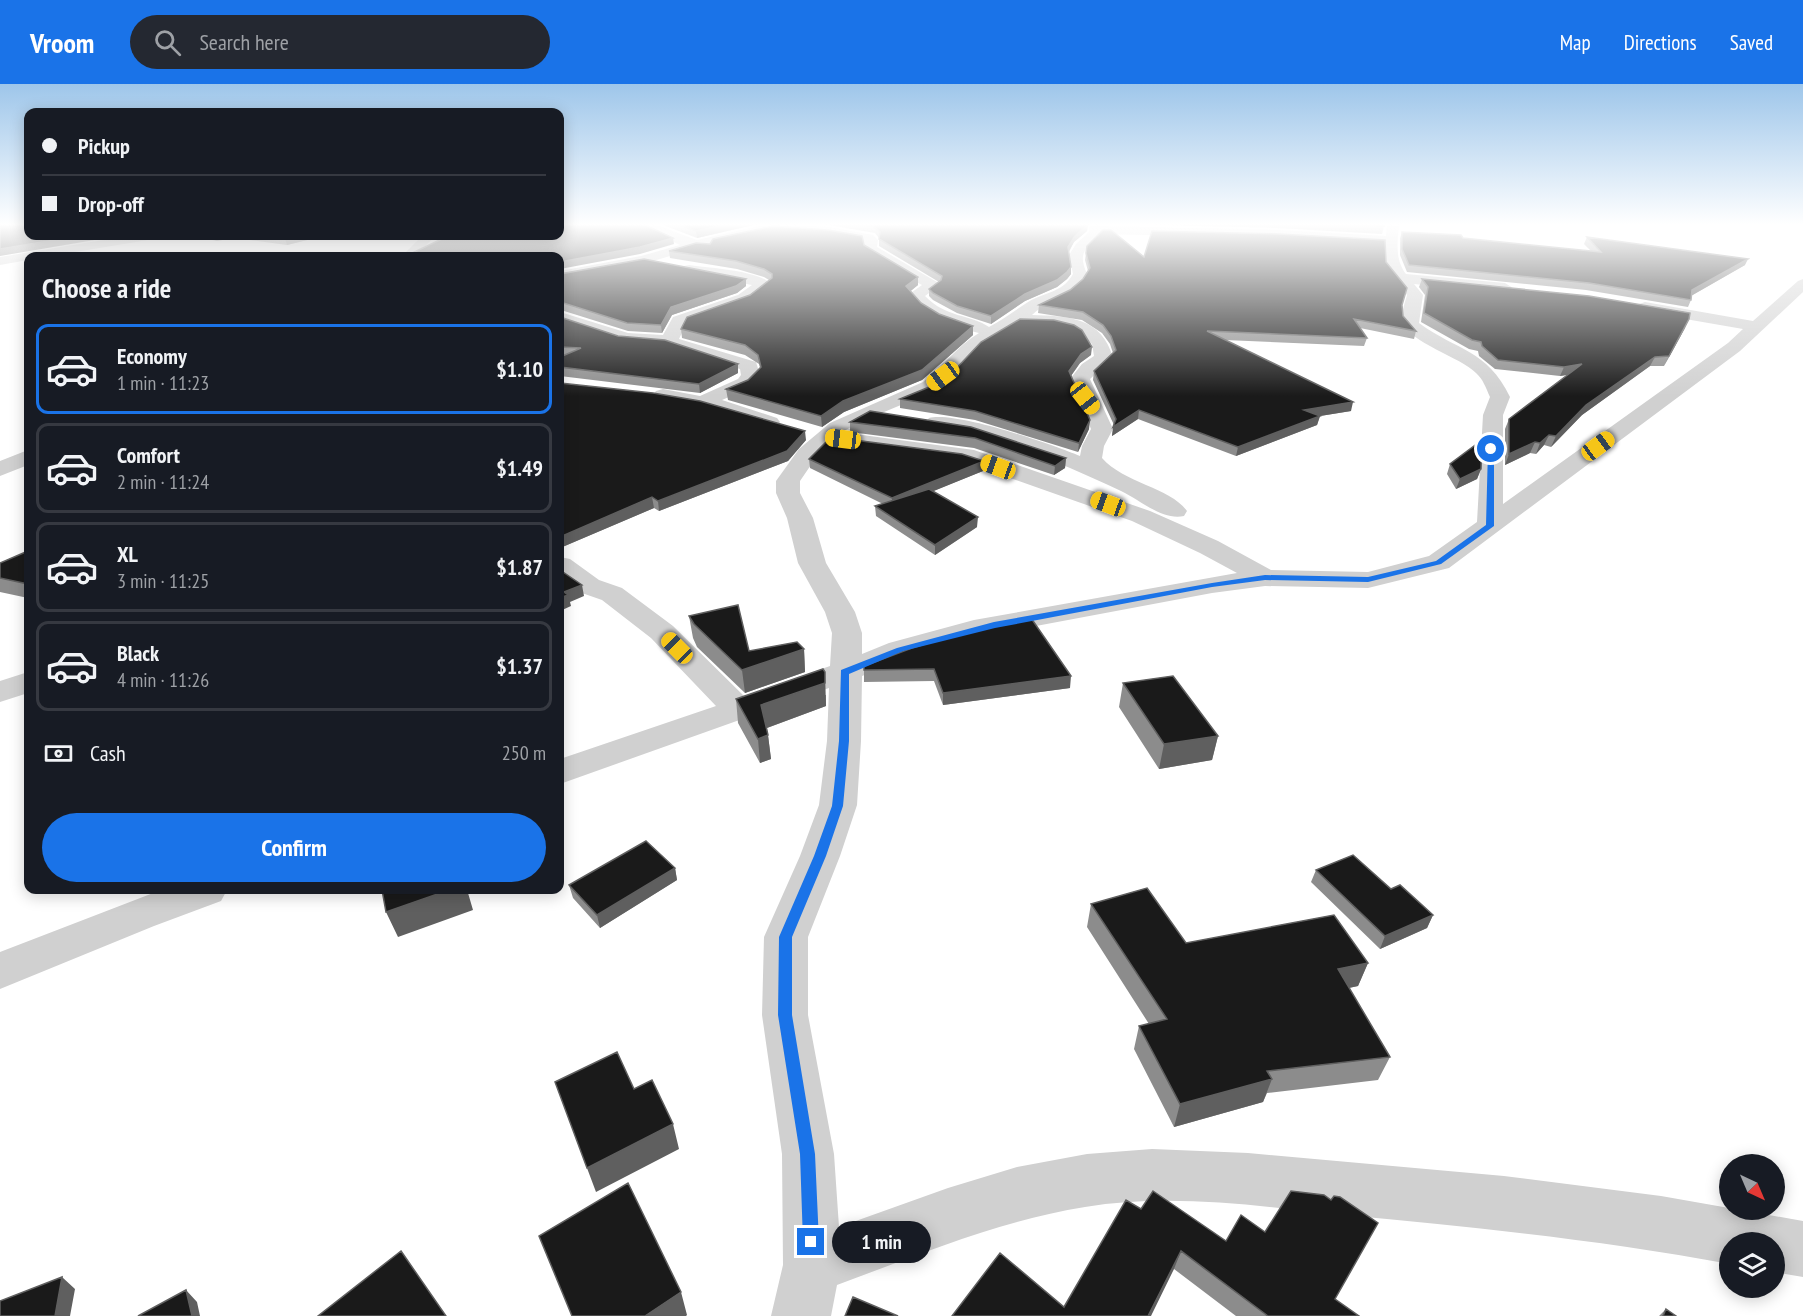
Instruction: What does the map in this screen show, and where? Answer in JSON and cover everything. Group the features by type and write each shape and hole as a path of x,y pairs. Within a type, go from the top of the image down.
{"street":[{"path":"669,341 679,321 744,298 763,284 754,280"},
{"path":"924,280 932,285 916,295 920,301 946,318 992,332"},
{"path":"807,432 837,427 930,386 943,376 973,344 1041,301 1073,287 1077,280"},
{"path":"1404,280 1414,295 1410,320 1412,325 1474,361 1496,384 1500,397 1493,415 1490,526"},
{"path":"1428,280 1518,289"},
{"path":"564,771 845,672 900,650 974,629 1212,585 1265,578 1368,580 1439,562 1758,327 1803,284"},
{"path":"1631,304 1758,327"},
{"path":"564,318 626,338 669,341 749,366 751,375 745,383 712,396 704,402"},
{"path":"1014,319 1070,323 1090,332 1103,345 1104,358 1089,368 1080,380 1085,398 1095,410 1102,429 1093,446 1091,459 1104,474"},
{"path":"643,393 704,402 807,432 966,455 1141,516 1265,578"},
{"path":"869,411 974,428 1069,458 1173,510 1186,520 1209,548"},
{"path":"801,1316 812,1265 808,1154 785,1015 786,937 838,806 844,741 847,633 840,612 813,563 800,518 788,494 788,480 797,466 807,432"},
{"path":"0,469 24,459"},
{"path":"564,568 589,586 612,594 662,632 739,710"},
{"path":"0,692 24,683"},
{"path":"0,971 139,914 195,894"},
{"path":"812,1265 996,1201 1086,1180 1190,1174 1481,1200 1719,1233"},
{"path":"1785,1246 1803,1249"}],"building":[{"path":"564,280 744,280 736,286 671,307 661,325 627,323 564,303"},
{"path":"769,280 913,280 906,286 921,303 939,314 973,326 922,370 843,401 821,416 726,389 748,380 761,367 758,355 745,345 681,329 687,317 750,295"},
{"path":"940,280 1056,280 1025,294 991,316 957,306 929,289"},
{"path":"1081,280 1401,280 1407,288 1402,305 1403,316 1416,331 1354,319 1367,338 1207,331 1353,402 1304,410 1320,416 1238,447 1139,410 1113,427 1116,419 1094,371 1116,350 1111,336 1103,325 1083,312 1039,305 1070,290"},
{"path":"1423,280 1589,296 1690,313 1669,356 1655,357 1586,405 1556,436 1549,435 1540,443 1535,442 1509,454 1509,419 1582,364 1564,367 1498,360 1482,346 1481,342 1472,340 1424,313 1428,287"},
{"path":"1564,280 1709,280 1692,290 1691,300"},
{"path":"564,318 618,336 665,340 738,364 699,384 564,367 564,355 581,348 564,347"},
{"path":"1020,319 1054,320 1074,325 1082,330 1092,347 1081,354 1069,371 1090,420 1079,443 975,411 900,399 939,383 952,373 981,342"},
{"path":"564,383 653,393 700,401 805,431 787,451 658,501 652,497 564,535"},
{"path":"870,411 971,427 1066,458 1055,466 975,438 850,422"},
{"path":"831,437 962,454 984,461 892,498 809,459"},
{"path":"1482,440 1481,469 1460,479 1450,464"},
{"path":"929,489 978,517 935,545 875,506"},
{"path":"24,553 24,583 0,578 0,563"},
{"path":"564,573 582,585 564,592"},
{"path":"738,605 749,651 797,642 804,649 742,670 694,624 689,616"},
{"path":"1031,618 1071,676 943,693 934,669 864,670 864,666 912,648 979,628"},
{"path":"823,669 825,683 761,705 768,735 758,739 736,699"},
{"path":"1173,676 1218,736 1164,744 1123,683"},
{"path":"646,841 675,868 597,915 569,885"},
{"path":"1353,855 1391,889 1400,885 1433,915 1385,936 1316,870"},
{"path":"1147,888 1186,943 1334,915 1368,963 1338,969 1390,1057 1267,1071 1272,1079 1180,1104 1139,1026 1167,1019 1091,904"},
{"path":"383,894 438,894 386,912"},
{"path":"617,1052 634,1089 652,1080 673,1124 587,1168 555,1082"},
{"path":"628,1183 681,1292 645,1316 572,1316 539,1236"},
{"path":"1153,1191 1226,1241 1241,1215 1265,1232 1291,1191 1324,1195 1331,1200 1334,1196 1340,1197 1378,1223 1335,1299 1359,1316 1268,1316 1181,1251 1148,1316 952,1316 1000,1253 1064,1307 1126,1200 1141,1209"},
{"path":"401,1251 446,1316 318,1316"},
{"path":"62,1277 55,1316 0,1316 0,1301"},
{"path":"186,1290 192,1316 138,1316"},
{"path":"853,1297 898,1316 845,1316"},
{"path":"1666,1309 1676,1316 1663,1316"}],"route":[{"path":"811,1242 808,1154 785,1015 786,937 838,806 844,741 845,672 900,650 994,625 1212,585 1265,578 1368,580 1439,562 1490,526 1491,449"}]}
